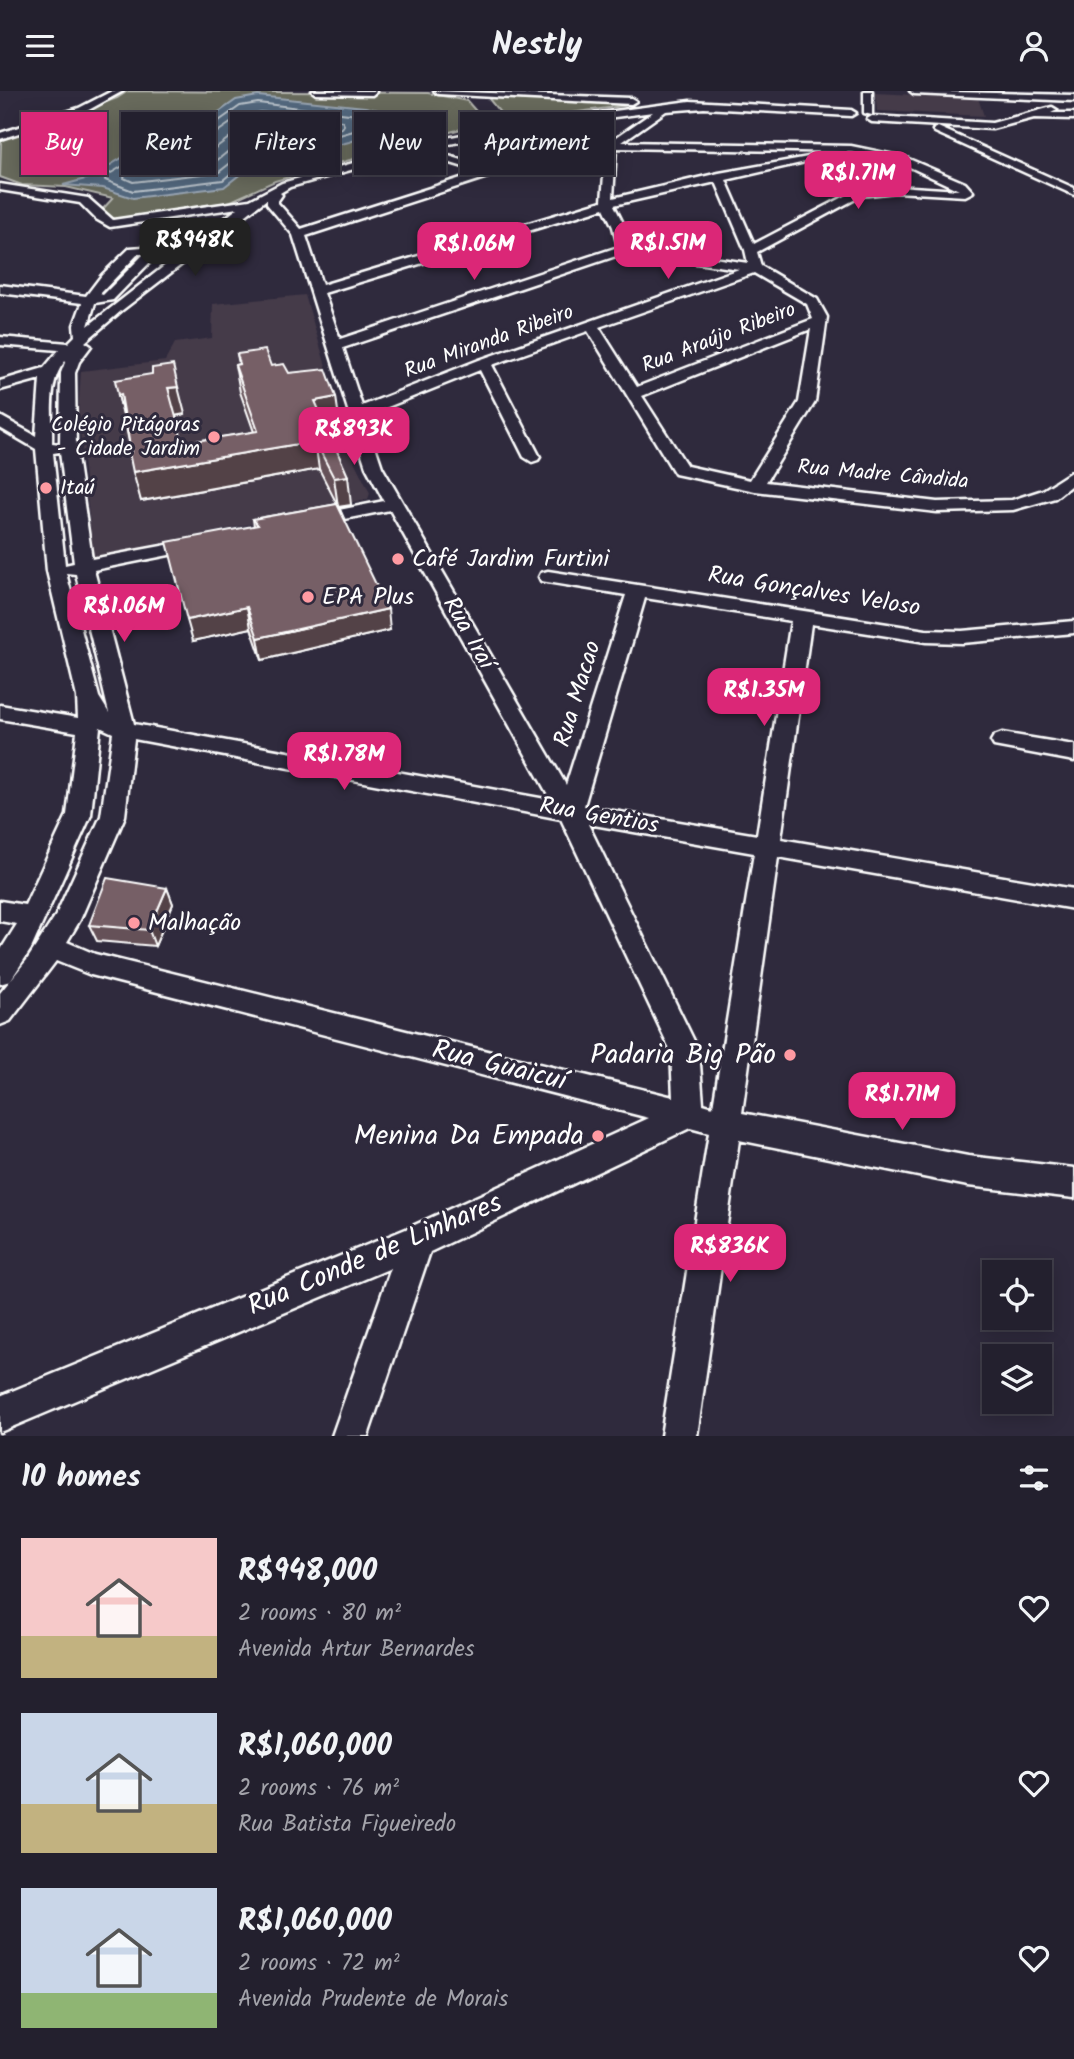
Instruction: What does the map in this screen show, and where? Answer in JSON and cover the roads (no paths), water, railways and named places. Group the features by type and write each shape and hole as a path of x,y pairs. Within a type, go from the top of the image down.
{"street":[{"path":"0,136 82,110 119,91"},
{"path":"316,91 383,92"},
{"path":"350,92 357,91"},
{"path":"437,91 482,101 501,94"},
{"path":"437,91 632,104 687,104 1016,121"},
{"path":"687,104 696,91"},
{"path":"703,106 709,91"},
{"path":"869,91 872,115"},
{"path":"914,91 1042,94 1074,98"},
{"path":"1042,94 1038,101 1049,105 1055,113"},
{"path":"853,114 855,100"},
{"path":"623,112 632,104"},
{"path":"586,112 632,104"},
{"path":"614,113 703,106"},
{"path":"614,143 669,108 853,114"},
{"path":"958,137 1035,116 1055,113 1074,115"},
{"path":"872,115 992,126"},
{"path":"959,119 992,126"},
{"path":"915,121 958,137 1074,192"},
{"path":"614,145 851,149 900,159 961,185 968,192 865,192 751,250"},
{"path":"317,291 607,203 719,176 851,149"},
{"path":"0,1013 26,960 33,918 79,815 89,727 88,697 56,571 44,447 46,382 49,371 70,347 113,308 286,185 354,167"},
{"path":"299,234 482,175"},
{"path":"609,175 607,203 620,227 624,249"},
{"path":"719,176 751,250 755,268"},
{"path":"3,188 84,200 105,221 134,220 264,203"},
{"path":"0,289 45,294 113,308 134,295 240,212 264,203"},
{"name":"Rua Iraí","path":"264,203 299,234 374,467 570,812 685,1051 689,1114"},
{"path":"216,208 240,212"},
{"path":"26,960 67,920 113,816 124,730 84,568 68,450 68,373 79,352 153,249 146,248 131,254 87,303 79,329 82,336"},
{"path":"334,347 624,249 755,268 786,284 812,302 820,321 807,403 755,486"},
{"name":"Rua Miranda Ribeiro","path":"357,414 484,363 755,268"},
{"path":"0,279 41,289 45,294"},
{"name":"Rua Araújo Ribeiro","path":"633,394 820,321"},
{"path":"592,327 633,394"},
{"path":"0,341 70,347"},
{"path":"484,363 532,457"},
{"path":"0,386 49,371"},
{"name":"Rua Madre Cândida","path":"633,394 681,470 755,486 937,507 1013,505 1049,494 1074,475"},
{"path":"0,421 44,447 68,450"},
{"path":"302,523 394,504"},
{"path":"56,571 84,568 221,540"},
{"name":"Rua Gonçalves Veloso","path":"548,577 926,636 962,637 1074,627"},
{"name":"Rua Macao","path":"570,812 637,591"},
{"path":"679,1436 802,617"},
{"path":"88,697 99,717 124,730"},
{"path":"0,712 89,727"},
{"name":"Rua Gentios","path":"124,730 570,812 1074,899"},
{"path":"1002,741 1074,753"},
{"path":"587,847 604,832 628,822"},
{"path":"0,911 33,918"},
{"name":"Rua Guaicuí","path":"26,960 92,964 727,1124 968,1171 1074,1183"},
{"name":"Rua Conde de Linhares","path":"0,1414 416,1241 689,1114"},
{"path":"350,1436 416,1241"}],"water":[{"path":"258,96 365,107 388,112 354,112 354,140 340,144 340,112 230,112 230,175 239,175 224,187 133,198 103,188 63,185 94,175 107,175 107,167 121,158 121,175 216,175 216,114 236,100"}],"place":[{"name":"Colégio Pitágoras - Cidade Jardim","path":"214,437"},
{"name":"Itaú","path":"46,488"},
{"name":"Café Jardim Furtini","path":"398,559"},
{"name":"EPA Plus","path":"308,597"},
{"name":"Malhação","path":"134,923"},
{"name":"Padaria Big Pão","path":"790,1055"},
{"name":"Menina Da Empada","path":"598,1136"}]}
